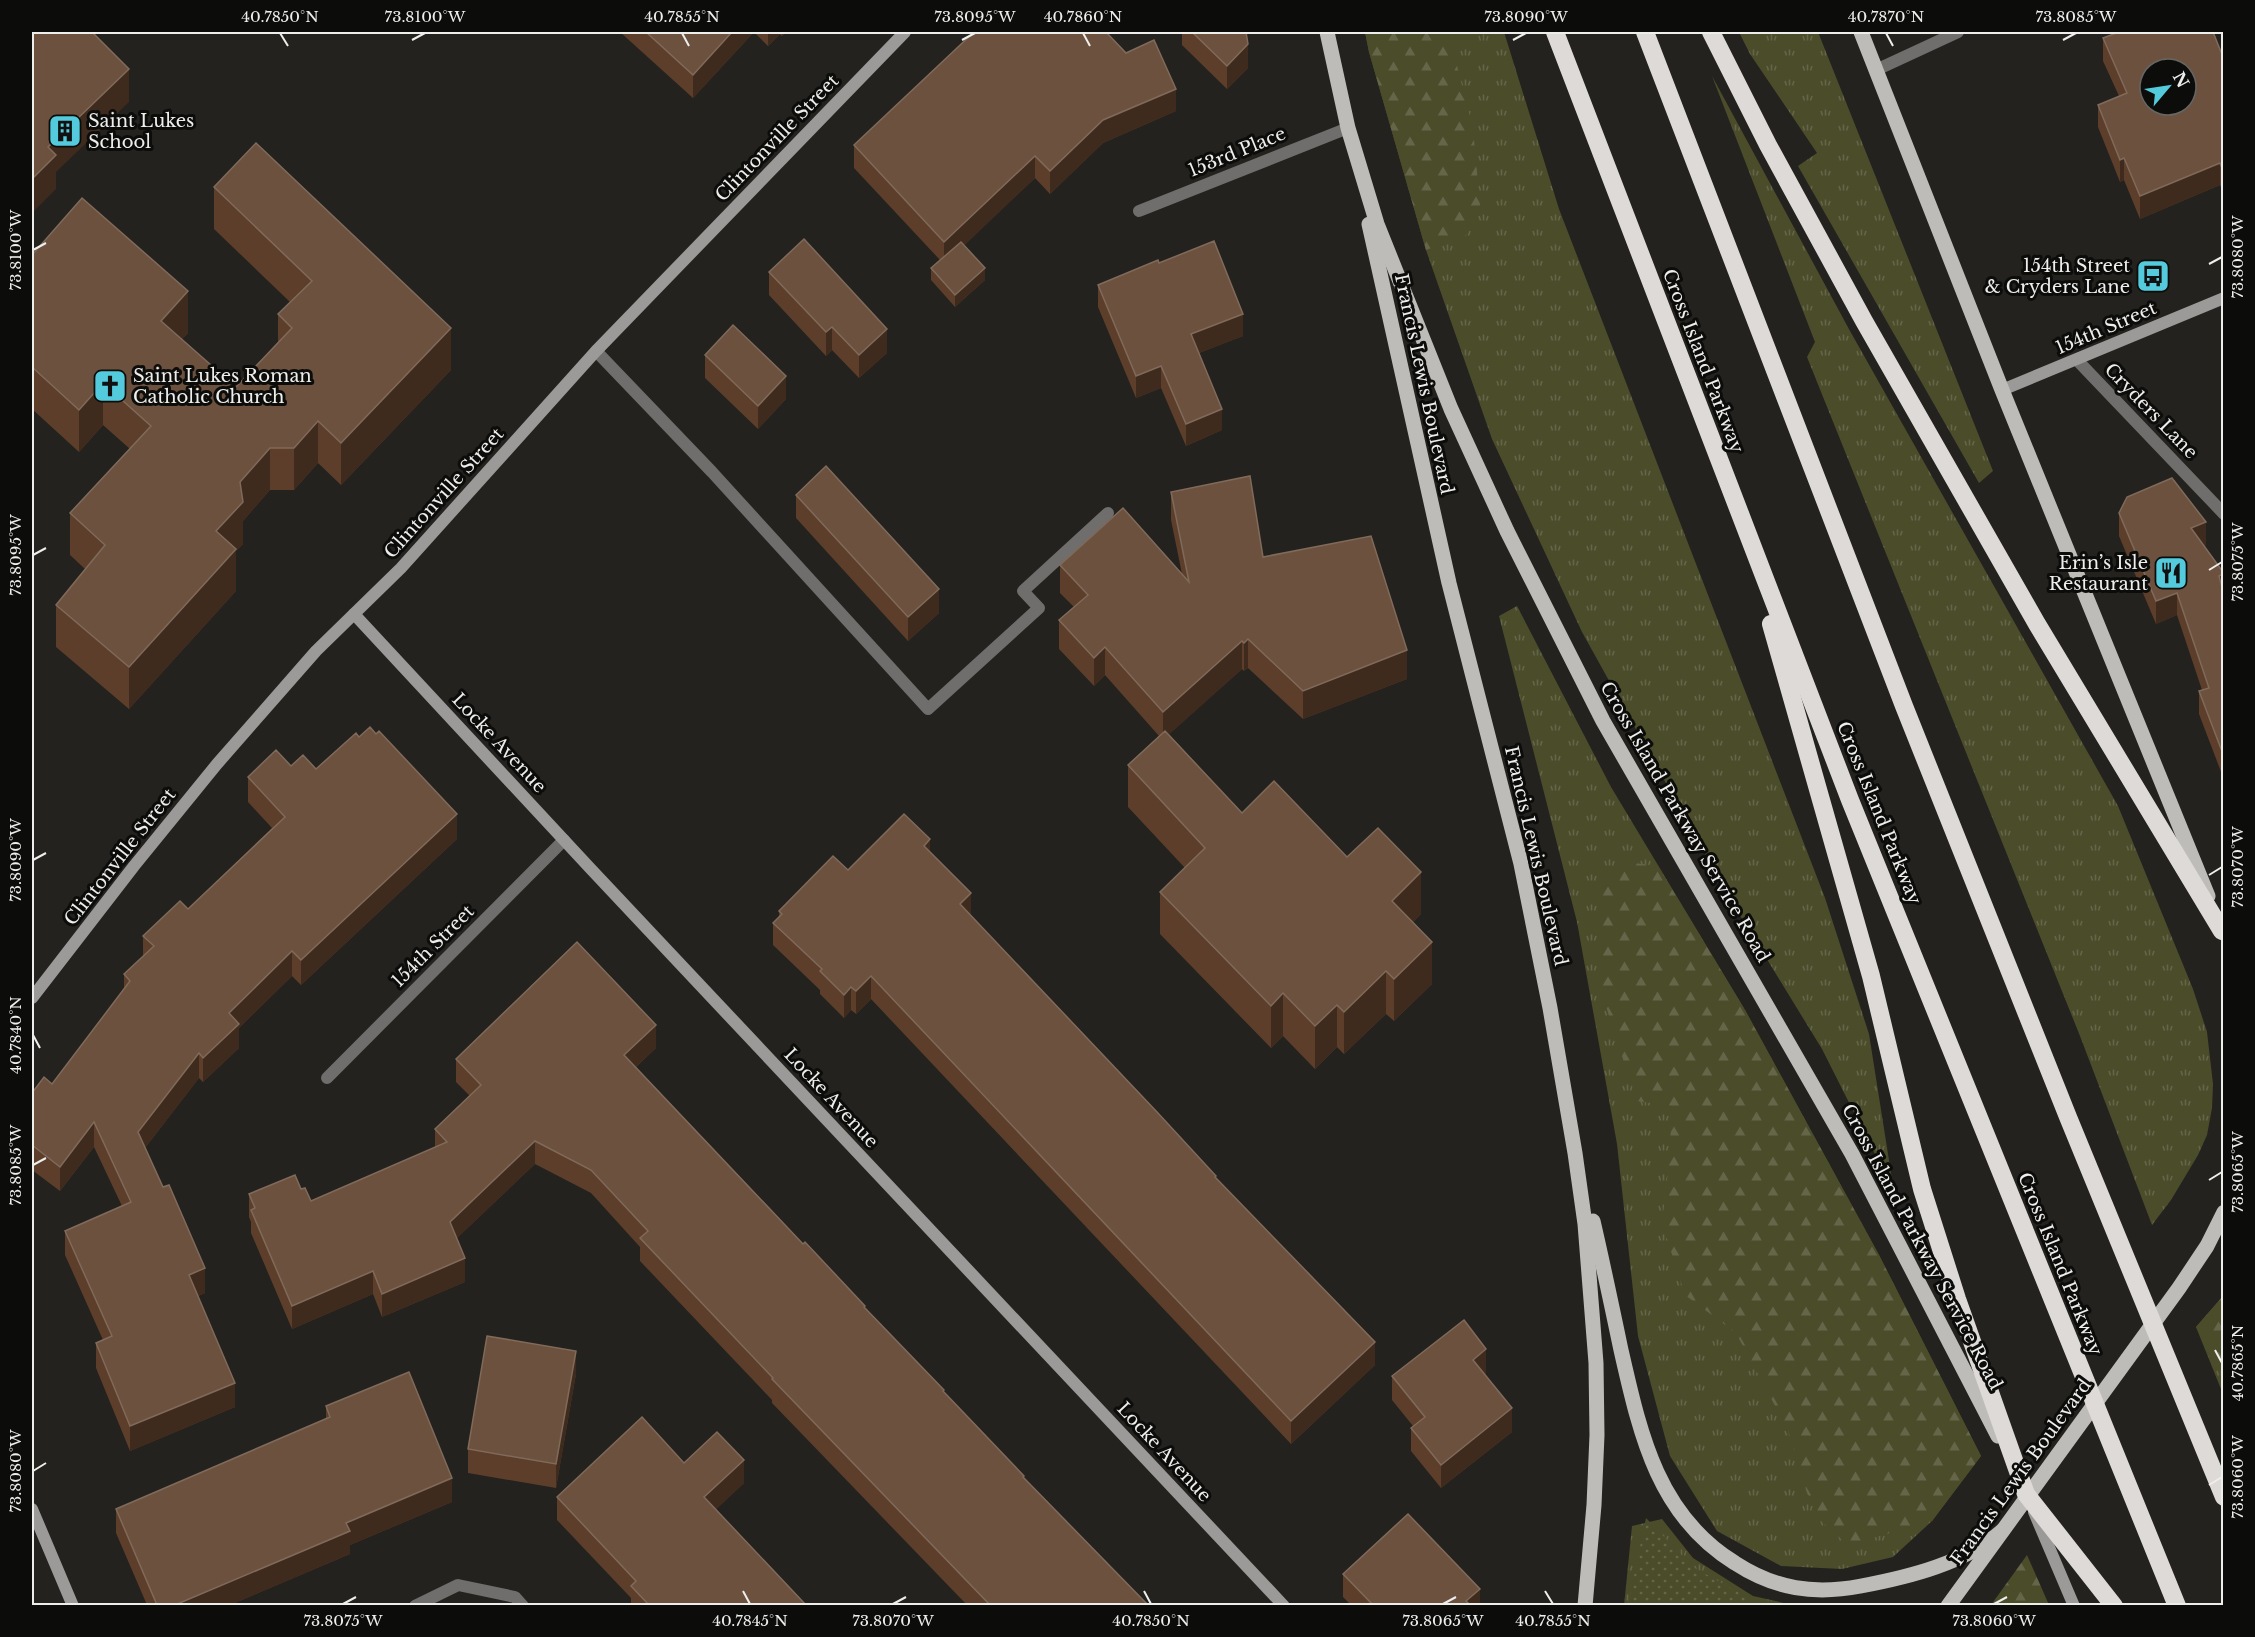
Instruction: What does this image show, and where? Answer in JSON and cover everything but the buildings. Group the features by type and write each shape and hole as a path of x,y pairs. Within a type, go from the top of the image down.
{"highway":[{"name":"Cross Island Parkway","path":"1555,32 1741,518 1942,1028 2177,1605"},
{"path":"1645,32 1913,727 2223,1497"},
{"path":"1711,32 1768,145 1876,341 2037,624 2223,936"},
{"path":"1741,518 1871,976 1933,1225 2026,1494 2114,1605"}],"main road":[{"name":"Cross Island Parkway Service Road","path":"1327,32 1347,128 1366,193 1451,410 1517,550 1629,767 1852,1154 1968,1374 2026,1494"},
{"path":"1861,32 2002,390 2223,936"},
{"name":"Francis Lewis Boulevard","path":"1347,128 1449,584 1521,864 1563,1080 1586,1224 1596,1363 1597,1435 1594,1505 1585,1605"},
{"path":"1563,1080 1638,1421 1651,1460 1667,1492 1696,1533 1724,1557 1770,1582 1802,1590 1824,1590 1845,1589 1876,1583 1925,1570 1978,1547 2003,1530"},
{"name":"Francis Lewis Boulevard","path":"1948,1605 2180,1288 2206,1246 2223,1212"}],"street":[{"name":"Clintonville Street","path":"32,998 134,866 217,764 316,651 401,568 596,351 905,32"},
{"path":"1876,70 1958,32"},
{"name":"153rd Place","path":"1139,211 1347,128"},
{"name":"154th Street","path":"2002,390 2223,298"},
{"path":"596,351 720,481 928,708 1039,608 1023,591 1108,513"},
{"name":"Cryders Lane","path":"2077,360 2223,514"},
{"name":"Locke Avenue","path":"354,614 1284,1605"},
{"name":"154th Street","path":"327,1078 564,840"},
{"name":"Cross Island Parkway Service Road","path":"2026,1494 2074,1605"},
{"path":"32,1509 73,1605"},
{"path":"415,1605 458,1585 515,1596 523,1605"}],"green space":[{"path":"1365,32 1504,32 1559,209 1825,898 1869,1034 1894,1192 1822,1049 1733,904 1582,632 1492,439 1426,250"},
{"path":"1365,32 1453,32 1452,46 1473,129 1480,205 1466,235 1426,250"},
{"path":"1739,32 1818,32 1993,471 1979,483 1798,166 1817,153 1750,54"},
{"path":"1712,76 1850,331 2118,806 2193,989 2207,1032 2213,1084 2212,1108 2207,1135 2198,1155 2171,1200 2152,1225 2080,1036 1807,357 1815,342"},
{"path":"1517,606 1611,787 1745,1010 1879,1255 1981,1456 1932,1521 1893,1557 1842,1569 1781,1566 1717,1531 1670,1456 1638,1336 1617,1144 1577,922 1499,616"},
{"path":"1618,861 1658,866 1745,1010 1879,1255 1981,1456 1932,1521 1848,1545 1821,1521 1807,1493 1788,1430 1736,1333 1685,1295 1662,1223 1669,1163 1672,1106 1637,1101 1603,997 1600,895"},
{"path":"2223,1296 2223,1394 2196,1327"},
{"path":"2223,1296 2223,1364 2196,1327"},
{"path":"1646,1518 1693,1567 1761,1605 1628,1605"},
{"path":"1662,1519 1693,1558 1753,1596 1793,1605 1624,1606 1632,1526"},
{"path":"2027,1555 2049,1605 1991,1605"}],"place":[{"name":"Saint Lukes School","path":"65,131"},
{"name":"154th Street & Cryders Lane","path":"2153,276"},
{"name":"Saint Lukes Roman Catholic Church","path":"110,386"},
{"name":"Erin’s Isle Restaurant","path":"2171,573"}]}
